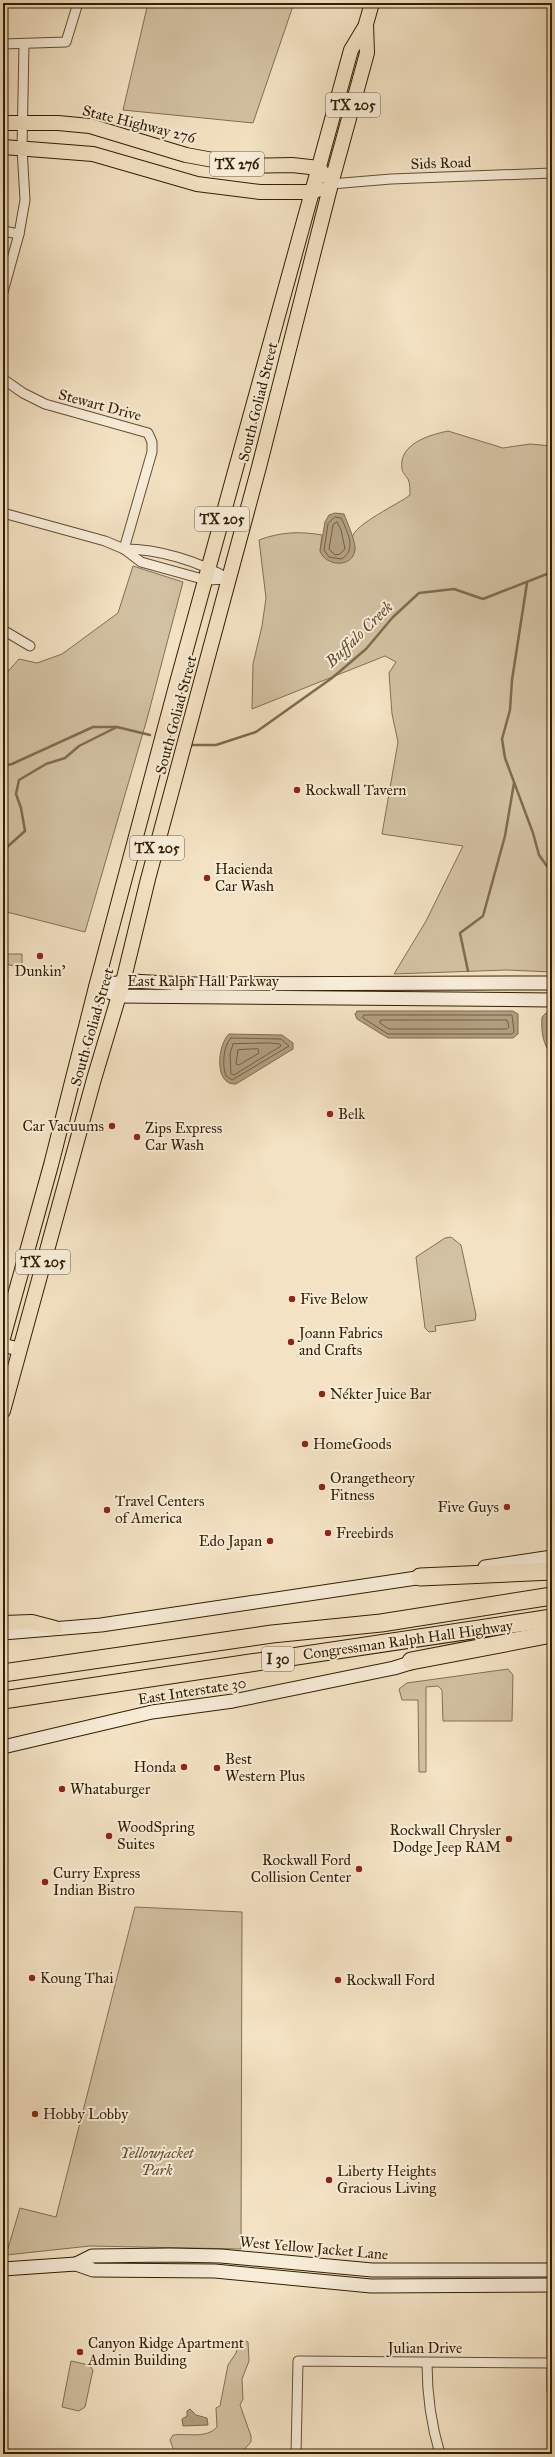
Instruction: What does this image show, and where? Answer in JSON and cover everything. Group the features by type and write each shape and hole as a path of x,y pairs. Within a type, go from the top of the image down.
{"highway":[{"path":"420,1577 552,1572"},
{"name":"Congressman Ralph Hall Highway","path":"3,1673 272,1634 381,1623 552,1596"},
{"name":"Congressman Ralph Hall Highway","path":"3,1700 552,1618"},
{"path":"411,1661 552,1634"}],"main road":[{"name":"South Goliad Street","path":"3,1338 20,1283 96,986 351,50 366,24 372,3"},
{"name":"South Goliad Street","path":"3,1411 18,1349 69,1176 94,1079 123,982 147,883 229,579 331,184 367,53 366,24"},
{"name":"State Highway 276","path":"3,123 58,123 90,126 186,154 246,166 292,165 319,168"},
{"name":"TX 276","path":"3,147 93,154 197,184 260,192 312,192 331,184"},
{"path":"319,168 331,184"},
{"name":"East Ralph Hall Parkway","path":"96,986 123,982 552,983"},
{"path":"525,982 526,1000"},
{"path":"277,983 277,997"},
{"path":"339,983 339,998"},
{"name":"East Ralph Hall Parkway","path":"96,986 119,996 552,1000"},
{"path":"69,1176 59,1168 80,1089 72,1080"},
{"path":"3,1302 20,1283"},
{"path":"3,1345 18,1349"},
{"path":"3,1633 101,1625 552,1557"},
{"path":"3,1623 32,1622 55,1628"},
{"name":"East Interstate 30","path":"3,1747 152,1712 234,1701 394,1668 411,1661 552,1641"},
{"name":"West Yellow Jacket Lane","path":"3,2269 76,2264 92,2256 170,2254 221,2256 372,2270 552,2270"},
{"name":"West Yellow Jacket Lane","path":"76,2264 93,2270 215,2271 372,2286 552,2284"}],"street":[{"path":"3,44 66,42 78,3"},
{"path":"3,292 19,234 25,200 22,148 24,123 24,44"},
{"name":"Sids Road","path":"331,184 391,179 552,173"},
{"path":"3,231 19,234"},
{"name":"Stewart Drive","path":"3,379 23,393 45,404 148,433 152,442 152,452 124,549"},
{"path":"3,512 105,541 124,549 141,562 208,573"},
{"path":"124,549 144,549 208,573 229,579"},
{"path":"3,630 30,646"},
{"path":"552,2284 552,2390"},
{"name":"Julian Drive","path":"296,2454 298,2361 551,2363"},
{"path":"427,2363 429,2406 440,2454"}],"green space":[{"path":"148,3 294,3 253,123 123,110"},
{"path":"448,431 503,448 530,444 552,446 552,972 506,970 394,974 426,921 463,846 382,834 398,742 392,714 389,673 396,662 385,656 252,709 253,664 262,626 266,598 259,540 282,534 314,534 322,535 320,551 355,550 352,538 360,527 410,495 409,481 402,469 402,460 405,453 416,442 432,435"},
{"path":"133,566 183,582 147,719 85,932 3,911 3,677 19,659 37,663 62,654 118,613"},
{"path":"4,954 22,954 22,967 9,965 5,960"},
{"path":"451,1237 461,1245 476,1315 475,1320 435,1326 436,1331 429,1332 425,1328 416,1257 445,1238"},
{"path":"508,1669 513,1675 512,1721 443,1721 442,1690 438,1686 426,1687 426,1772 419,1772 418,1700 402,1700 399,1689 407,1683"},
{"name":"Yellowjacket Park","path":"135,1907 242,1912 241,2249 90,2246 6,2255 20,2208 56,2217"},
{"path":"243,2340 248,2342 249,2361 242,2379 243,2399 240,2405 251,2436 251,2442 240,2454 175,2454 170,2440 173,2435 196,2435 208,2433 217,2427 216,2408 220,2406 228,2365 236,2353 239,2342"},
{"path":"71,2361 89,2365 93,2370 85,2407 79,2411 62,2407"}],"water":[{"path":"335,513 344,514 355,546 353,556 344,563 327,560 320,551 325,522 329,515"},
{"path":"357,1011 513,1011 518,1014 518,1034 513,1038 388,1038 357,1019 355,1014"},
{"path":"552,1012 552,1057 546,1047 542,1033 542,1017 546,1013"},
{"path":"229,1034 282,1035 293,1043 293,1049 236,1084 229,1083 224,1079 221,1072 220,1055 225,1039"},
{"path":"190,2409 196,2415 207,2418 208,2425 183,2426 182,2419 187,2416 187,2411"}],"waterway":[{"name":"Buffalo Creek","path":"190,745 216,745 256,732 332,678 366,649 393,617 419,593 454,589 483,599 552,572"},
{"path":"527,583 512,680 510,710 502,739 505,758 533,833 539,855 549,869 552,869"},
{"name":"Buffalo Creek","path":"3,766 12,764 93,727 117,727 150,735"},
{"path":"3,847 6,848 25,831 21,808 16,794 19,780 46,764 65,758 79,746 117,727"},
{"path":"468,971 460,933 483,916 505,836 514,783"}],"place":[{"name":"Rockwall Tavern","path":"297,790"},
{"name":"Hacienda Car Wash","path":"207,878"},
{"name":"Dunkin'","path":"40,956"},
{"name":"Belk","path":"330,1114"},
{"name":"Car Vacuums","path":"112,1126"},
{"name":"Zips Express Car Wash","path":"137,1137"},
{"name":"Five Below","path":"292,1299"},
{"name":"Joann Fabrics and Crafts","path":"291,1342"},
{"name":"Nékter Juice Bar","path":"322,1394"},
{"name":"HomeGoods","path":"305,1444"},
{"name":"Orangetheory Fitness","path":"322,1487"},
{"name":"Five Guys","path":"507,1507"},
{"name":"Travel Centers of America","path":"107,1510"},
{"name":"Freebirds","path":"328,1533"},
{"name":"Edo Japan","path":"270,1541"},
{"name":"Honda","path":"184,1767"},
{"name":"Best Western Plus","path":"217,1768"},
{"name":"Whataburger","path":"62,1789"},
{"name":"WoodSpring Suites","path":"109,1836"},
{"name":"Rockwall Chrysler Dodge Jeep RAM","path":"509,1839"},
{"name":"Rockwall Ford Collision Center","path":"359,1869"},
{"name":"Curry Express Indian Bistro","path":"45,1882"},
{"name":"Koung Thai","path":"32,1978"},
{"name":"Rockwall Ford","path":"338,1980"},
{"name":"Hobby Lobby","path":"35,2114"},
{"name":"Liberty Heights Gracious Living","path":"329,2180"},
{"name":"Canyon Ridge Apartment Admin Building","path":"80,2352"}]}
